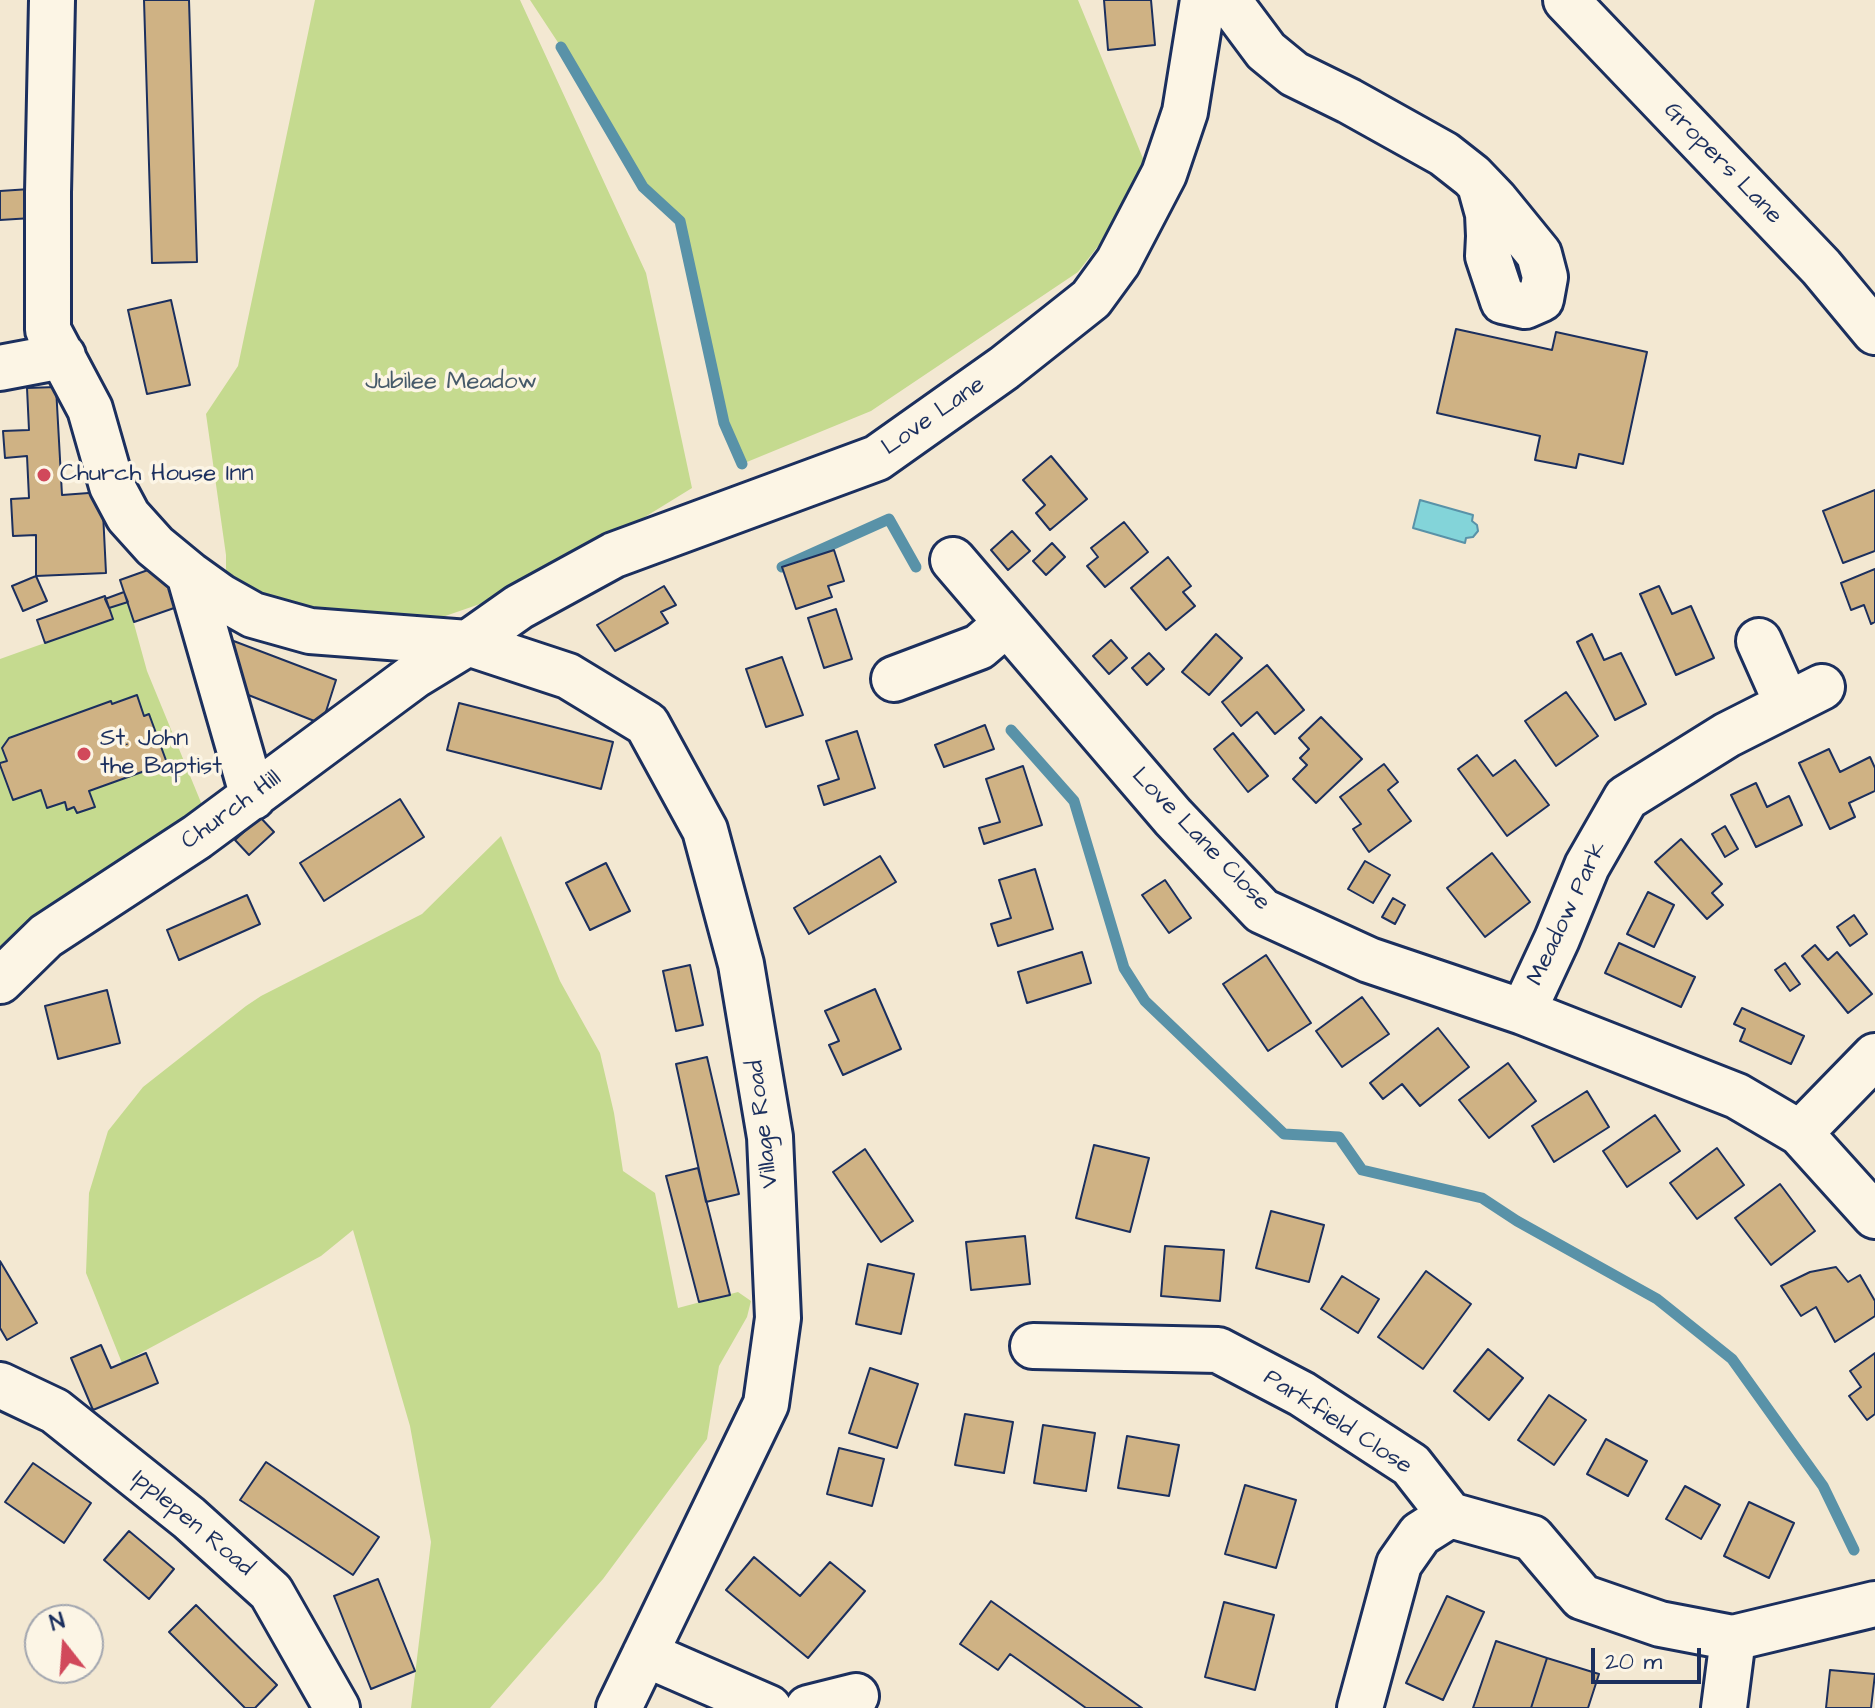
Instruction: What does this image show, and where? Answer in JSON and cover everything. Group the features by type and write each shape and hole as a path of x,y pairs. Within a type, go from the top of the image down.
{"street":[{"name":"Village Road","path":"52,0 48,330 90,409 112,486 128,516 189,574 253,615 310,631 468,643 568,676 647,724 705,830 741,964 770,1137 778,1318 766,1404 619,1708"},
{"name":"Love Lane","path":"468,643 519,607 614,555 877,458 1004,368 1091,299 1118,262 1164,174 1185,112 1203,0"},
{"path":"1228,0 1266,51 1294,74 1444,154 1480,185"},
{"name":"Gropers Lane","path":"1566,0 1821,267 1875,332"},
{"path":"0,368 63,356"},
{"name":"Love Lane Close","path":"953,560 1173,817 1262,911 1369,960 1523,1012"},
{"path":"189,574 253,797"},
{"path":"894,679 979,647 1007,623"},
{"name":"Meadow Park","path":"1759,641 1804,696 1727,735 1626,798 1587,866 1523,1012 1737,1096 1800,1133 1875,1216"},
{"name":"Church Hill","path":"0,981 46,936 197,837 414,676 468,643"},
{"path":"1800,1133 1875,1056"},
{"name":"Parkfield Close","path":"1033,1346 1218,1350 1302,1394 1411,1465 1450,1515"},
{"name":"Ipplepen Road","path":"0,1385 55,1411 189,1518 271,1592 337,1708"},
{"path":"1360,1708 1399,1564 1420,1534 1450,1515 1532,1538 1582,1597 1660,1624 1733,1638 1875,1604"},
{"path":"1724,1708 1733,1638"},
{"path":"645,1654 769,1708"},
{"path":"808,1708 856,1696"}],"green space":[{"name":"Jubilee Meadow","path":"315,0 520,0 646,273 692,488 575,560 503,596 428,622 329,620 226,582 226,555 206,414 238,366"},
{"path":"530,0 1078,0 1151,178 1078,272 871,411 742,464 724,423 680,221 643,187"},
{"path":"128,602 147,671 209,822 0,962 0,659 112,619 109,608"},
{"path":"501,836 560,981 600,1053 623,1171 655,1193 678,1308 738,1292 751,1301 747,1317 719,1366 707,1439 603,1579 490,1708 411,1708 431,1542 410,1426 353,1230 321,1256 122,1363 86,1273 89,1193 108,1131 143,1087 261,996 422,914"}],"water":[{"path":"1420,500 1473,515 1472,521 1478,531 1473,537 1466,538 1465,543 1413,528"}],"building":[{"path":"144,0 189,0 197,262 152,263"},
{"path":"1104,0 1151,0 1155,45 1108,50"},
{"path":"30,189 32,218 0,220 0,191"},
{"path":"171,300 190,385 147,394 128,310"},
{"path":"1456,329 1552,350 1556,332 1647,352 1623,464 1579,454 1576,468 1535,460 1540,436 1437,413"},
{"name":"Church House Inn","path":"56,387 62,495 102,492 106,573 36,576 36,535 13,536 11,499 29,498 27,456 5,458 3,431 29,430 27,388"},
{"path":"1051,456 1087,499 1050,530 1036,513 1045,505 1023,480"},
{"path":"1875,490 1875,551 1843,563 1823,511"},
{"path":"1124,522 1148,552 1105,587 1087,566 1098,557 1091,548"},
{"path":"1012,531 1030,551 1008,570 991,550"},
{"path":"1052,543 1065,557 1046,575 1033,561"},
{"path":"834,550 844,581 828,586 832,597 796,609 782,567"},
{"path":"1168,557 1191,586 1183,592 1195,606 1166,630 1131,588"},
{"path":"162,565 177,607 134,622 120,580"},
{"path":"1875,569 1875,622 1871,624 1864,605 1851,610 1841,583"},
{"path":"36,576 47,601 23,611 12,586"},
{"path":"664,586 676,605 661,612 668,623 615,651 597,625"},
{"path":"1659,586 1672,614 1691,606 1714,658 1676,675 1640,594"},
{"path":"124,592 128,602 109,608 105,599"},
{"path":"105,596 113,619 45,643 37,620"},
{"path":"836,609 852,659 824,668 808,618"},
{"path":"210,632 336,680 322,724 228,687"},
{"path":"1216,634 1242,658 1209,695 1182,672"},
{"path":"1592,634 1604,660 1621,653 1646,704 1615,720 1577,642"},
{"path":"1111,640 1127,658 1109,674 1093,656"},
{"path":"1149,653 1164,669 1147,685 1132,668"},
{"path":"782,657 803,715 766,727 746,669"},
{"path":"1267,665 1304,710 1275,734 1257,712 1241,726 1222,702"},
{"path":"1566,692 1598,736 1556,766 1525,721"},
{"name":"St. John the Baptist","path":"137,695 144,716 149,714 167,763 89,791 95,807 77,813 74,807 67,810 65,802 47,808 41,790 13,800 0,765 7,761 2,748 9,738 111,701 112,704"},
{"path":"459,703 613,742 601,789 447,750"},
{"path":"1321,717 1362,759 1316,803 1293,779 1307,765 1300,758 1309,749 1299,738"},
{"path":"985,725 994,749 944,767 935,745"},
{"path":"857,731 875,788 824,805 818,786 839,779 826,741"},
{"path":"1233,733 1268,776 1248,792 1214,749"},
{"path":"1829,749 1840,772 1870,757 1875,768 1875,791 1849,803 1855,817 1830,829 1799,763"},
{"path":"1477,755 1493,776 1515,760 1549,805 1507,836 1458,769"},
{"path":"1384,764 1398,782 1388,790 1411,821 1369,852 1353,829 1361,824 1340,797"},
{"path":"1023,766 1042,825 984,844 979,828 1000,822 986,779"},
{"path":"1756,783 1767,807 1789,796 1802,825 1756,847 1731,795"},
{"path":"400,799 424,837 324,901 300,863"},
{"path":"260,817 274,832 249,855 235,840"},
{"path":"1725,826 1738,849 1725,857 1712,834"},
{"path":"1681,839 1722,884 1712,893 1723,905 1707,919 1655,862"},
{"path":"1492,853 1530,902 1485,937 1447,888"},
{"path":"880,856 896,882 809,934 794,908"},
{"path":"1365,861 1390,875 1373,903 1348,889"},
{"path":"606,863 630,911 590,930 566,883"},
{"path":"1035,869 1053,929 998,946 991,924 1011,918 999,880"},
{"path":"1165,880 1191,918 1169,933 1142,895"},
{"path":"1648,892 1674,905 1654,947 1627,934"},
{"path":"247,895 260,924 179,960 167,930"},
{"path":"1393,898 1405,905 1395,924 1382,917"},
{"path":"1854,915 1867,934 1850,946 1837,927"},
{"path":"1619,943 1695,977 1681,1007 1605,973"},
{"path":"1815,945 1828,960 1837,952 1872,994 1848,1013 1802,956"},
{"path":"1082,952 1091,983 1027,1003 1018,972"},
{"path":"1266,955 1311,1023 1268,1051 1223,984"},
{"path":"1785,963 1800,984 1790,991 1775,970"},
{"path":"690,965 703,1025 676,1031 663,971"},
{"path":"875,989 901,1049 843,1075 829,1045 839,1041 825,1011"},
{"path":"107,990 120,1043 58,1059 45,1006"},
{"path":"1362,997 1389,1034 1342,1067 1316,1031"},
{"path":"1742,1008 1804,1036 1791,1064 1740,1041 1745,1029 1734,1024"},
{"path":"1438,1028 1469,1067 1420,1106 1402,1084 1383,1099 1370,1083"},
{"path":"707,1057 739,1194 706,1202 676,1064"},
{"path":"1508,1063 1536,1101 1489,1138 1459,1100"},
{"path":"1587,1091 1609,1127 1554,1162 1532,1126"},
{"path":"1655,1115 1680,1151 1627,1187 1603,1151"},
{"path":"1094,1145 1149,1158 1130,1232 1076,1218"},
{"path":"1717,1148 1744,1185 1697,1219 1670,1183"},
{"path":"865,1149 913,1221 881,1242 833,1172"},
{"path":"698,1168 730,1295 699,1302 666,1176"},
{"path":"1780,1184 1815,1231 1771,1265 1735,1218"},
{"path":"1271,1211 1324,1225 1309,1282 1256,1268"},
{"path":"1025,1236 1030,1284 971,1290 966,1242"},
{"path":"1165,1246 1224,1250 1220,1301 1161,1296"},
{"path":"0,1261 37,1323 7,1340 0,1328"},
{"path":"868,1264 914,1274 901,1334 856,1324"},
{"path":"1836,1267 1848,1282 1860,1275 1875,1301 1875,1316 1835,1342 1816,1307 1801,1316 1781,1286 1810,1272"},
{"path":"1426,1271 1471,1304 1423,1369 1378,1337"},
{"path":"1342,1276 1379,1299 1358,1333 1321,1309"},
{"path":"101,1345 111,1368 146,1353 158,1383 93,1410 71,1358"},
{"path":"1488,1349 1523,1378 1489,1420 1454,1391"},
{"path":"1875,1353 1875,1414 1867,1420 1849,1396 1861,1387 1850,1371"},
{"path":"870,1368 918,1384 897,1448 849,1433"},
{"path":"1549,1395 1586,1420 1554,1465 1518,1440"},
{"path":"965,1414 1013,1422 1004,1473 955,1465"},
{"path":"1043,1425 1095,1433 1086,1491 1034,1483"},
{"path":"1127,1436 1179,1445 1169,1496 1118,1488"},
{"path":"1606,1439 1647,1461 1628,1496 1587,1474"},
{"path":"839,1448 884,1459 872,1506 827,1494"},
{"path":"266,1462 379,1537 353,1575 240,1500"},
{"path":"33,1463 91,1503 64,1543 5,1502"},
{"path":"1245,1485 1296,1500 1276,1568 1225,1554"},
{"path":"1685,1486 1720,1505 1701,1539 1666,1519"},
{"path":"1749,1502 1794,1523 1769,1578 1724,1556"},
{"path":"129,1531 174,1569 149,1599 104,1560"},
{"path":"754,1557 800,1596 830,1562 865,1591 808,1658 726,1590"},
{"path":"378,1579 415,1671 371,1689 334,1596"},
{"path":"1447,1596 1484,1612 1443,1700 1406,1683"},
{"path":"991,1601 1142,1708 1086,1708 1010,1654 998,1670 960,1644"},
{"path":"1224,1602 1274,1615 1255,1690 1205,1677"},
{"path":"196,1605 277,1685 255,1708 245,1708 169,1632"},
{"path":"1496,1641 1547,1658 1531,1708 1473,1708"},
{"path":"1547,1658 1599,1674 1588,1708 1531,1708"},
{"path":"1830,1670 1875,1674 1871,1708 1826,1708"}],"waterway":[{"path":"561,47 643,187 680,221 724,423 742,464"},
{"path":"782,567 889,519 916,567"},
{"path":"1011,730 1074,801 1124,968 1145,1001 1284,1134 1339,1137 1362,1170 1482,1198 1517,1221 1657,1299 1732,1359 1823,1486 1854,1550"}],"place":[{"name":"Church House Inn","path":"44,475"},
{"name":"St. John the Baptist","path":"84,754"}]}
